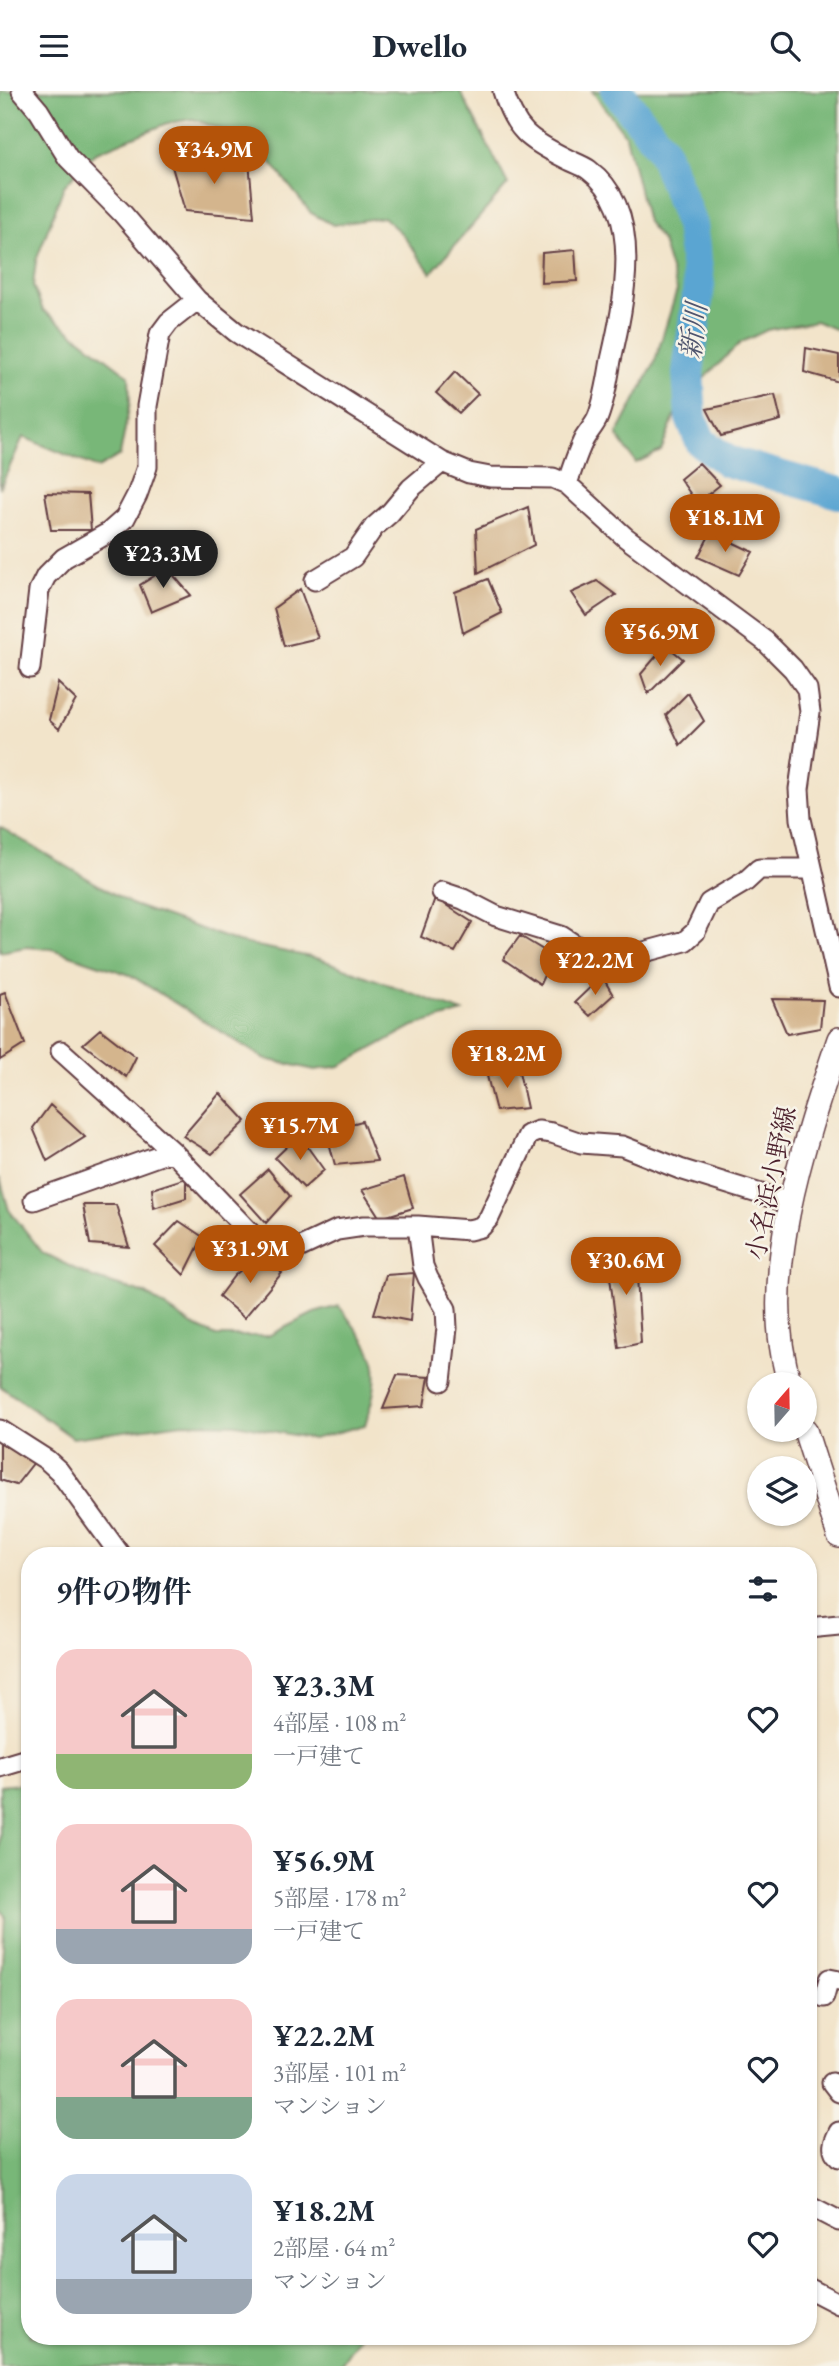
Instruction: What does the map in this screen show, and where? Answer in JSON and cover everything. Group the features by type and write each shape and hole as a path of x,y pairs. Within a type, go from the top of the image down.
{"main road":[{"name":"小名浜小野線","path":"788,1372 778,1324 780,1267 790,1203 817,1104 839,1039"},
{"path":"809,1442 839,1536"}],"street":[{"path":"22,91 39,111 68,158 122,213 197,300 236,332 442,462 469,473 490,477 553,478 567,484 625,537 765,641 793,669 807,689 810,712 799,789 801,819 839,987"},
{"path":"503,91 510,113 519,128 533,142 588,169 603,183 618,209 623,225 626,261 623,305 608,376 598,417 583,441 567,484"},
{"path":"30,668 39,590 46,576 64,558 108,533 125,518 137,495 147,467 147,406 160,334 169,322 197,300"},
{"path":"315,579 353,557 374,527 411,488 442,462"},
{"path":"442,892 463,899 496,916 561,936 603,963 685,940 695,932 709,903 746,881 760,869 811,869"},
{"path":"61,1051 172,1151 275,1259 337,1230 364,1226 469,1230 481,1227 489,1217 528,1135 538,1131 581,1143 622,1146 680,1170 790,1203"},
{"path":"34,1200 172,1151"},
{"path":"418,1226 423,1266 446,1309 447,1328 441,1381"},
{"path":"0,1430 47,1460 59,1471 114,1547"},
{"path":"817,1627 839,1626"},
{"path":"0,1767 21,1761"},
{"path":"824,1997 830,1979 839,1981"},
{"path":"839,2132 833,2145 834,2153 839,2157"},
{"path":"817,2210 839,2221"},
{"path":"817,2293 839,2304"}],"green space":[{"path":"0,91 460,91 508,184 431,273 401,233 383,217 333,225 311,213 261,150 240,136 193,119 168,123 94,153 64,186 36,261 33,286 43,310 129,376 130,403 120,455 98,468 23,437 0,488"},
{"path":"592,91 839,91 839,331 816,321 767,330 740,343 680,402 661,451 636,463 617,435 654,364 677,290 662,241 647,222 626,136"},
{"path":"0,827 133,905 238,942 320,959 463,1012 413,1026 340,1066 315,1070 265,1059 130,975 52,949 26,947 0,952"},
{"path":"0,1178 9,1210 43,1253 93,1278 146,1294 192,1325 216,1336 268,1336 314,1313 339,1306 362,1337 374,1361 375,1387 365,1425 313,1439 236,1424 183,1423 73,1438 0,1386"},
{"path":"21,1784 21,2345 354,2345 340,2366 0,2366 0,1992 5,1916 0,1909 0,1786"}],"building":[{"path":"169,156 249,162 254,217 185,211"},
{"path":"575,250 577,281 541,283 542,253"},
{"path":"806,348 839,355 839,382 804,372"},
{"path":"455,372 478,394 459,413 436,393"},
{"path":"775,395 781,420 721,436 707,409"},
{"path":"699,463 720,485 697,503 680,479"},
{"path":"45,493 88,494 91,530 51,530"},
{"path":"528,507 534,545 478,573 476,529"},
{"path":"711,532 753,552 739,575 698,557"},
{"path":"167,568 191,595 151,612 140,585"},
{"path":"488,579 502,613 463,633 455,592"},
{"path":"597,581 616,595 586,615 571,593"},
{"path":"300,589 318,638 284,646 274,608"},
{"path":"666,645 683,659 648,694 641,674"},
{"path":"58,683 76,700 59,729 49,720"},
{"path":"688,693 704,721 680,745 666,715"},
{"path":"435,898 472,922 455,952 421,937"},
{"path":"520,936 553,956 540,984 503,959"},
{"path":"602,976 613,995 590,1016 575,1002"},
{"path":"5,992 25,1044 0,1060 0,994"},
{"path":"772,999 823,1000 820,1028 787,1034"},
{"path":"100,1029 136,1057 126,1077 83,1044"},
{"path":"518,1067 527,1108 496,1111 487,1076"},
{"path":"220,1093 246,1121 212,1154 183,1136"},
{"path":"50,1105 85,1137 47,1161 33,1128"},
{"path":"362,1121 377,1161 335,1165 326,1131"},
{"path":"299,1135 324,1170 304,1188 275,1158"},
{"path":"268,1169 290,1196 266,1223 240,1194"},
{"path":"404,1177 413,1208 380,1218 362,1190"},
{"path":"186,1178 186,1198 154,1208 152,1189"},
{"path":"83,1205 116,1205 129,1247 90,1244"},
{"path":"179,1221 203,1237 184,1275 155,1246"},
{"path":"635,1243 641,1343 619,1348 608,1261"},
{"path":"259,1254 282,1273 244,1318 219,1296 234,1276"},
{"path":"414,1273 410,1321 374,1314 386,1275"},
{"path":"397,1375 429,1377 424,1406 383,1409"},
{"path":"0,1433 38,1457 16,1485 0,1480"}],"waterway":[{"name":"新川","path":"617,91 662,148 691,225 699,285 688,373 691,418 701,442 727,461 839,493"}]}
